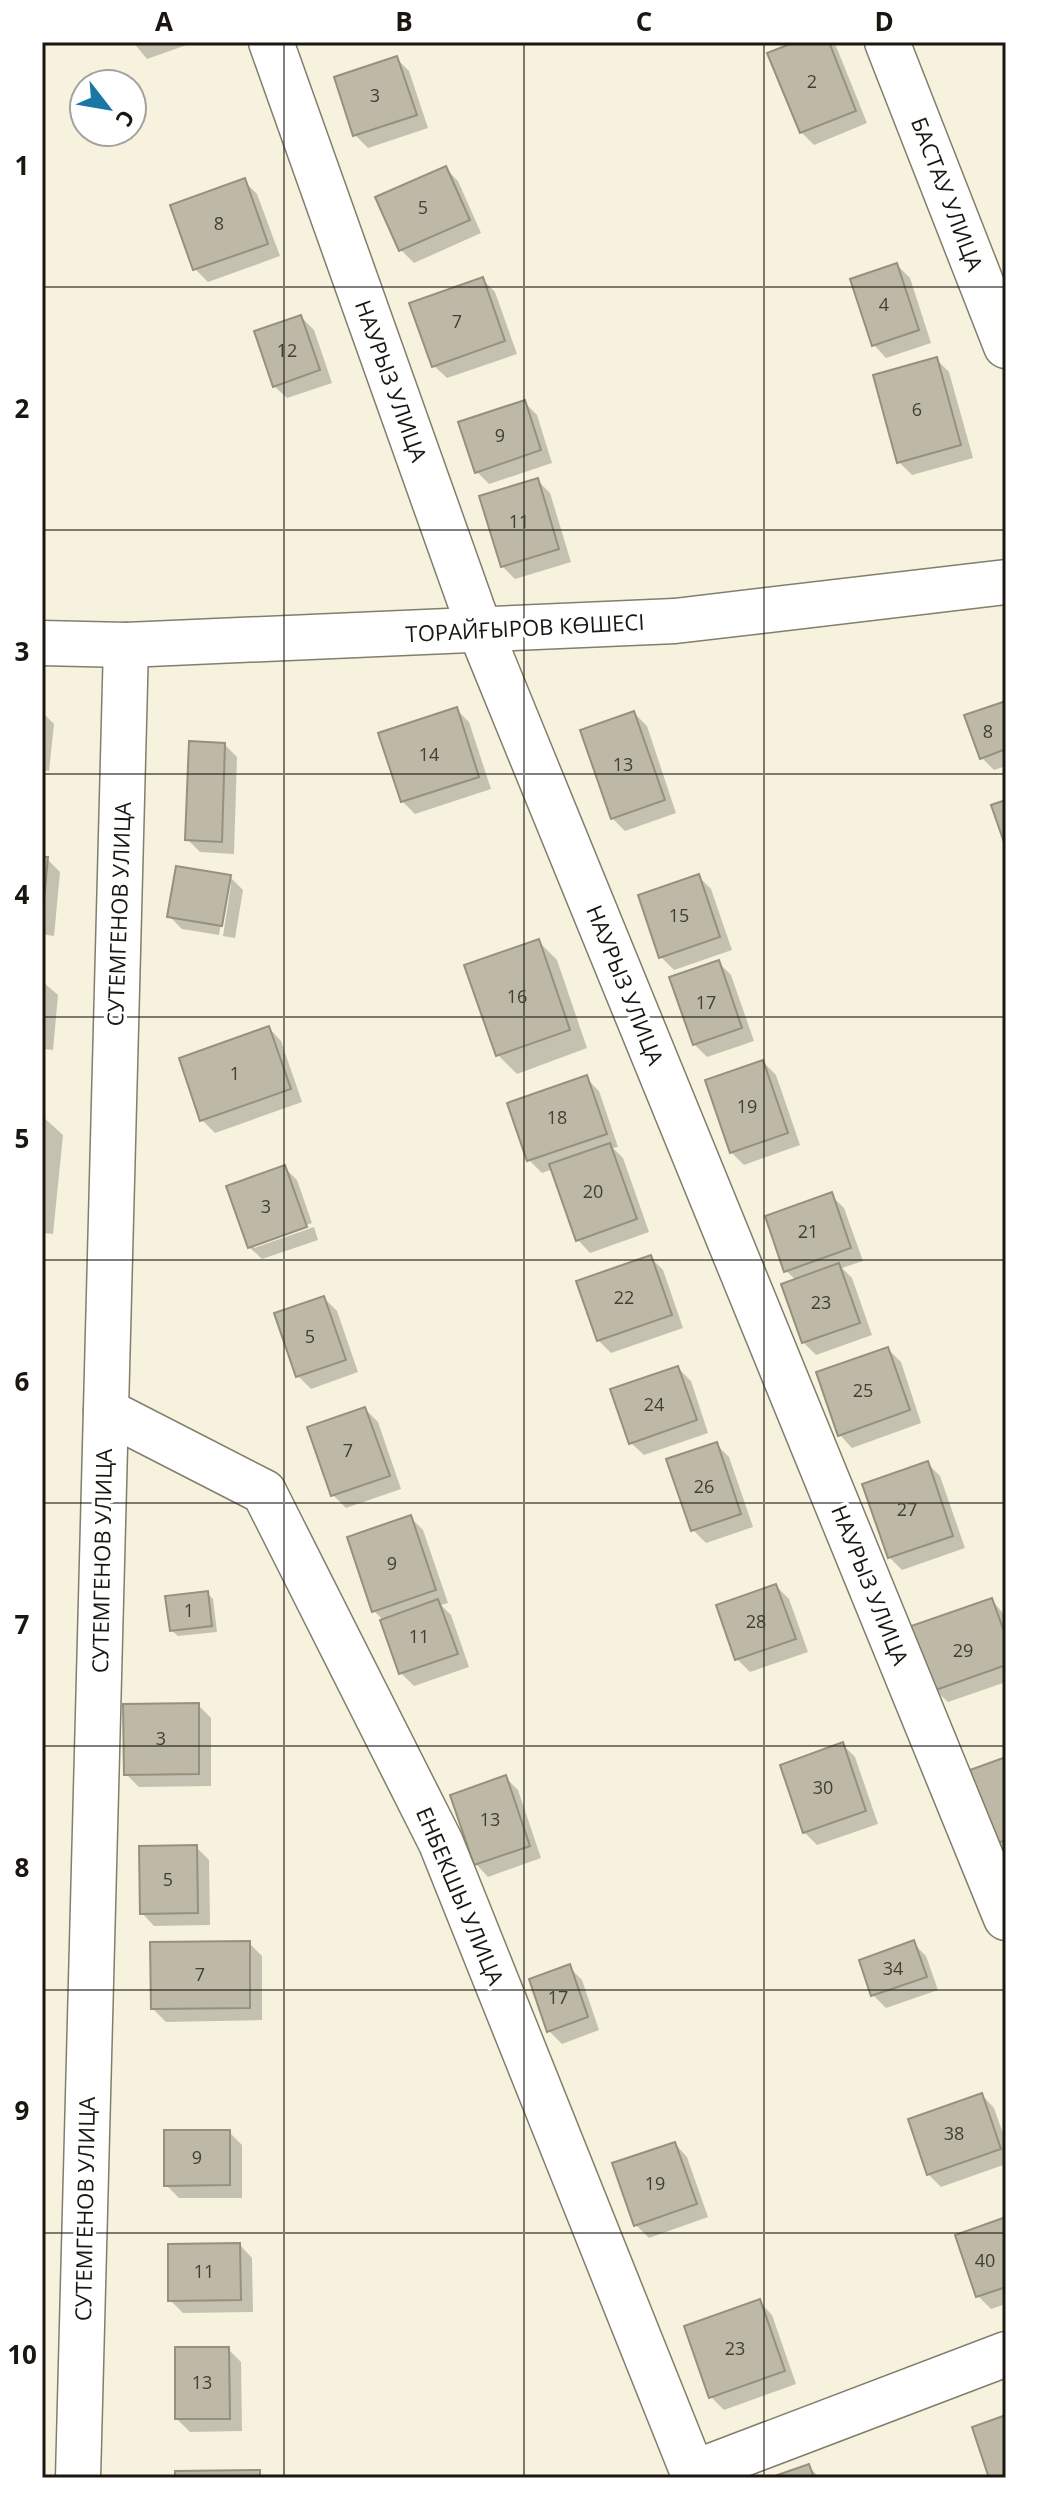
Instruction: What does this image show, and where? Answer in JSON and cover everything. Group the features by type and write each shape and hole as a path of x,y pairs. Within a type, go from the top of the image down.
{"street":[{"name":"НАУРЫЗ УЛИЦА","path":"271,42 480,630 1006,1918"},
{"name":"БАСТАУ УЛИЦА","path":"887,42 1006,346"},
{"name":"ТОРАЙҒЫРОВ КӨШЕСІ","path":"42,643 126,645 675,621 1006,582"},
{"name":"СУТЕМГЕНОВ УЛИЦА","path":"78,2478 126,645"},
{"name":"ЕНБЕКШЫ УЛИЦА","path":"106,1411 264,1492 441,1843 694,2476"},
{"path":"694,2476 1006,2354"}],"building":[{"path":"795,42 829,42 856,111 800,133 767,53"},
{"path":"397,56 417,115 353,136 334,77"},
{"path":"446,166 470,220 399,251 375,197"},
{"path":"245,178 268,244 193,270 170,205"},
{"path":"897,263 919,330 872,346 850,279"},
{"path":"483,277 505,341 432,367 409,303"},
{"path":"301,315 320,370 273,387 254,331"},
{"path":"937,357 961,445 897,463 873,375"},
{"path":"525,400 541,450 475,473 458,422"},
{"path":"538,478 559,549 501,567 479,496"},
{"path":"1006,701 1006,749 980,759 964,715"},
{"path":"457,707 479,777 401,802 378,733"},
{"path":"634,711 665,800 611,819 580,730"},
{"path":"189,741 225,743 222,842 185,840"},
{"path":"1006,800 1006,848 991,805"},
{"path":"42,857 48,857 42,921"},
{"path":"176,866 231,875 222,926 167,917"},
{"path":"699,874 720,937 659,958 638,895"},
{"path":"539,939 570,1030 496,1056 464,965"},
{"path":"719,960 742,1028 693,1045 669,977"},
{"path":"269,1026 291,1089 200,1121 179,1058"},
{"path":"763,1060 788,1133 730,1153 705,1080"},
{"path":"587,1075 607,1134 527,1161 507,1103"},
{"path":"610,1143 637,1219 576,1241 549,1164"},
{"path":"285,1165 307,1227 248,1248 226,1186"},
{"path":"832,1192 851,1248 784,1272 765,1216"},
{"path":"651,1255 672,1315 597,1341 576,1281"},
{"path":"839,1263 860,1323 802,1343 781,1284"},
{"path":"324,1296 346,1360 296,1377 274,1313"},
{"path":"888,1347 910,1410 838,1436 816,1372"},
{"path":"678,1366 697,1420 629,1444 610,1389"},
{"path":"365,1407 390,1476 331,1496 307,1427"},
{"path":"717,1442 741,1514 691,1531 666,1459"},
{"path":"928,1461 953,1536 888,1558 862,1484"},
{"path":"411,1515 436,1590 372,1612 347,1537"},
{"path":"776,1584 796,1639 735,1660 716,1605"},
{"path":"208,1591 212,1626 170,1631 165,1596"},
{"path":"992,1598 1006,1637 1006,1665 933,1691 911,1626"},
{"path":"438,1599 458,1654 399,1674 380,1620"},
{"path":"199,1703 199,1774 124,1775 123,1704"},
{"path":"843,1742 866,1811 803,1833 780,1765"},
{"path":"1006,1757 1006,1840 992,1845 967,1771"},
{"path":"506,1775 530,1846 474,1865 450,1795"},
{"path":"197,1845 198,1913 140,1914 139,1846"},
{"path":"914,1940 927,1977 871,1996 859,1960"},
{"path":"250,1941 250,2008 151,2009 150,1942"},
{"path":"570,1964 588,2017 547,2032 529,1979"},
{"path":"982,2093 1001,2149 927,2175 908,2119"},
{"path":"164,2130 230,2130 230,2185 164,2186"},
{"path":"675,2142 697,2204 634,2226 612,2163"},
{"path":"1006,2217 1006,2287 976,2297 955,2235"},
{"path":"240,2243 241,2300 168,2301 168,2244"},
{"path":"760,2299 785,2371 709,2398 684,2326"},
{"path":"175,2347 229,2347 230,2419 175,2419"},
{"path":"1006,2415 1006,2478 989,2478 972,2427"},
{"path":"809,2464 814,2478 769,2478"},
{"path":"260,2470 260,2478 175,2478 175,2471"}]}
